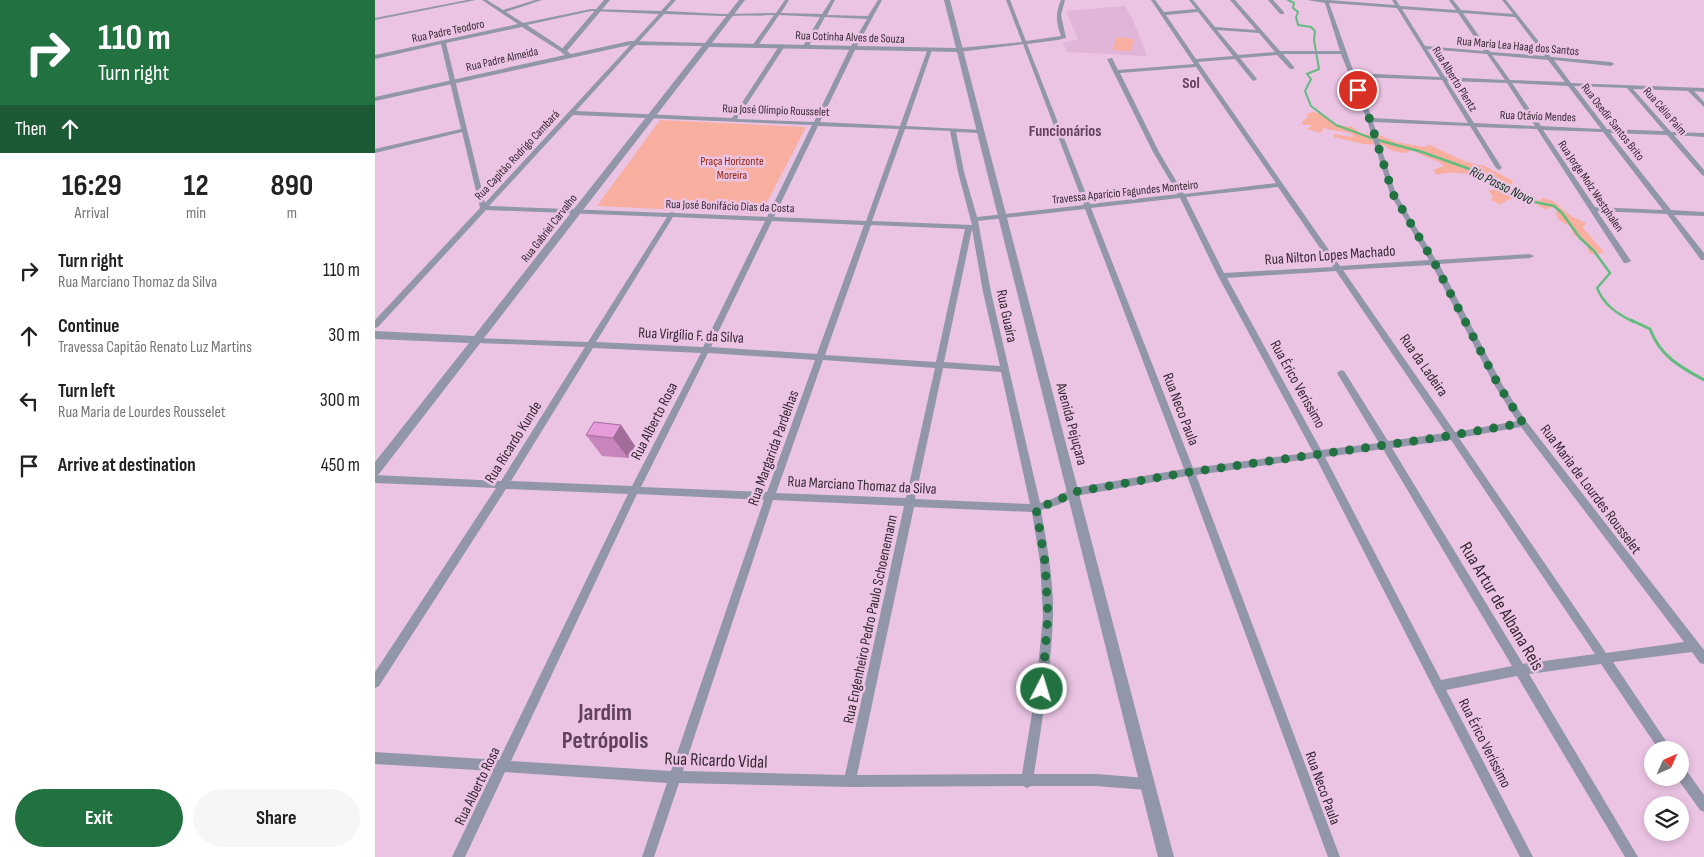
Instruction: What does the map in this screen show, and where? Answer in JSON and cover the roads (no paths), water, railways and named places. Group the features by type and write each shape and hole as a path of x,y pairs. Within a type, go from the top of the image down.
{"street":[{"path":"375,19 474,0"},
{"path":"484,0 570,56"},
{"path":"503,12 540,0"},
{"path":"563,51 607,0"},
{"name":"Rua Capitão Rodrigo Cambará","path":"375,325 674,0"},
{"name":"Rua Gabriel Carvalho","path":"375,470 742,0"},
{"path":"755,46 787,0"},
{"path":"806,46 833,0"},
{"name":"Rua Alberto Rosa","path":"457,857 635,489 706,350 853,48 871,18 879,0"},
{"name":"Avenida Pejuçara","path":"947,0 1166,857"},
{"name":"Rua Neco Paula","path":"1008,0 1190,472 1334,857"},
{"name":"Rua Cotinha Alves de Souza","path":"635,43 706,46 806,46 930,51 959,50 1058,40 1064,37 1057,18 1057,12 1063,0"},
{"name":"Rua da Ladeira","path":"1153,0 1660,741"},
{"path":"1191,0 1254,79"},
{"path":"1231,0 1292,68"},
{"path":"1270,0 1282,13"},
{"path":"1309,0 1516,16"},
{"name":"Rua Alberto Plentz","path":"1394,0 1499,168"},
{"name":"Rua Jorge Molz Westphalen","path":"1451,0 1627,261"},
{"name":"Rua Osedir Santos Brito","path":"1504,0 1704,258"},
{"name":"Rua Maria de Lourdes Rousselet","path":"1326,1 1343,52 1370,120 1393,194 1434,262 1499,386 1523,423 1704,659"},
{"path":"524,26 557,17 598,10 871,18"},
{"path":"1162,14 1199,10"},
{"name":"Rua Padre Teodoro","path":"375,57 524,26"},
{"path":"1212,28 1259,32"},
{"path":"443,43 483,208"},
{"name":"Rua Padre Almeida","path":"375,99 635,43"},
{"path":"734,119 782,46"},
{"name":"Rua Maria Lea Haag dos Santos","path":"1423,47 1611,64"},
{"name":"Rua Margarida Pardelhas","path":"648,857 770,496 930,51"},
{"path":"1117,72 1196,63 1235,56 1343,52"},
{"name":"Rua Érico Veríssimo","path":"1109,59 1156,152 1183,197 1222,276 1318,453 1527,857"},
{"path":"1352,75 1704,90"},
{"name":"Rua Célio Paim","path":"1628,86 1704,174"},
{"path":"1689,90 1704,105"},
{"name":"Rua José Olímpio Rousselet","path":"572,113 980,130"},
{"name":"Rua Otávio Mendes","path":"1370,120 1704,135"},
{"path":"375,151 464,130"},
{"name":"Rua Guaíra","path":"953,130 987,292 1036,508 1045,562 1048,616 1042,689 1027,782"},
{"name":"Travessa Aparício Fagundes Monteiro","path":"973,225 1002,217 1279,186"},
{"name":"Rua José Bonifácio Dias da Costa","path":"483,208 869,223 973,225"},
{"path":"1593,209 1704,214"},
{"name":"Rua Ricardo Kunde","path":"375,682 503,486 672,214"},
{"name":"Rua Engenheiro Pedro Paulo Schoenemann","path":"850,782 939,366 973,225"},
{"name":"Rua Nilton Lopes Machado","path":"1222,276 1530,256"},
{"name":"Rua Virgílio F. da Silva","path":"375,335 706,350 1004,369"},
{"name":"Rua Artur de Albana Reis","path":"1341,373 1387,446 1632,857"},
{"name":"Rua Marciano Thomaz da Silva","path":"375,479 1036,508 1055,502 1074,492 1318,453 1387,446 1453,436 1523,423"},
{"path":"1438,686 1519,670 1694,646"},
{"name":"Rua Ricardo Vidal","path":"375,758 675,778 850,782 1027,782"},
{"path":"1027,782 1096,780 1147,784"},
{"path":"1689,784 1704,806"}],"waterway":[{"name":"Rio Passo Novo","path":"1288,0 1294,3 1293,8 1298,12 1296,17 1298,25 1311,27 1315,31 1314,40 1319,69 1307,74 1311,79 1305,91 1311,106 1336,125 1379,141"},
{"name":"Rio Passo Novo","path":"1374,139 1422,152 1475,171 1535,202 1554,206 1562,213 1580,238 1594,251 1610,273 1597,288 1603,299 1622,316 1634,322"},
{"name":"Rio Passo Novo","path":"1631,320 1650,329 1659,347 1665,354 1704,380"}],"district":[{"name":"Sol","path":"1191,82"},
{"name":"Funcionários","path":"1065,130"},
{"name":"Jardim Petrópolis","path":"605,726"}],"park label":[{"name":"Praça Horizonte Moreira","path":"732,168"}]}
